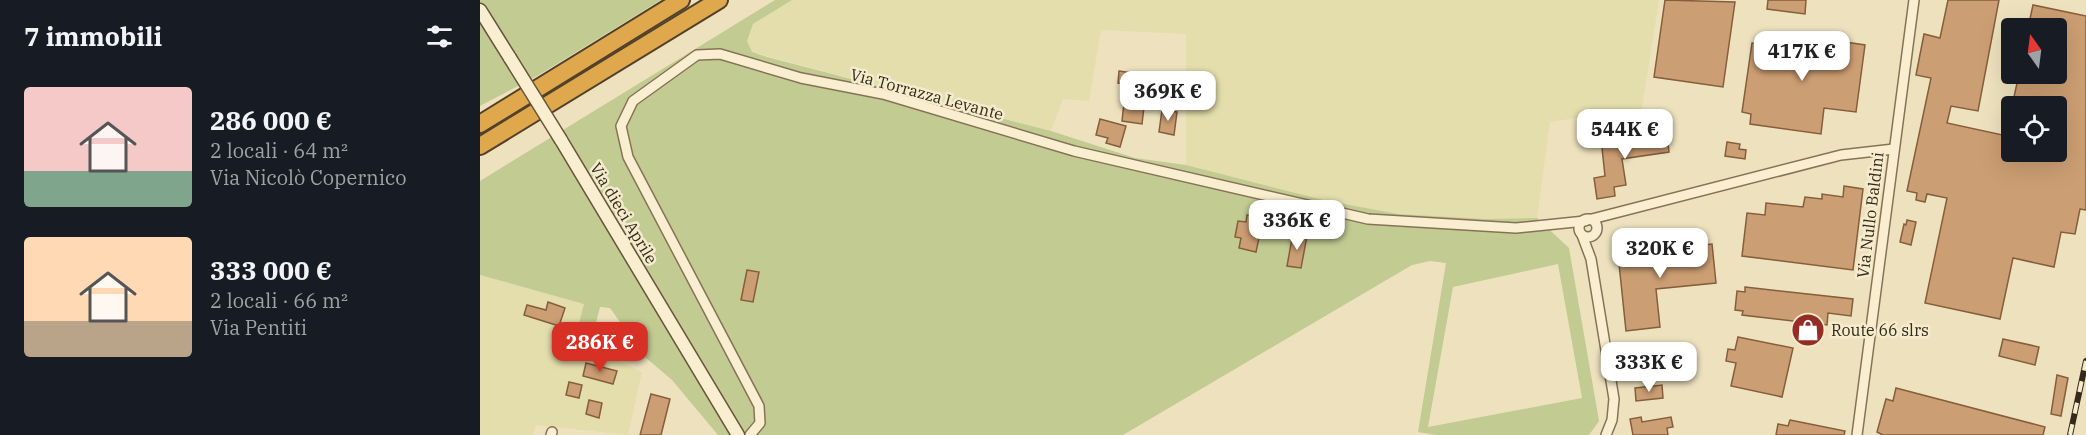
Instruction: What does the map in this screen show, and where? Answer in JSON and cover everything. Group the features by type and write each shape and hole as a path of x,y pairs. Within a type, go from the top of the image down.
{"highway":[{"path":"481,123 681,0"},
{"path":"480,146 719,0"},
{"path":"480,158 614,64"}],"main road":[{"name":"Via dieci Aprile","path":"480,10 738,435"}],"street":[{"name":"Via Nullo Baldini","path":"1857,435 1914,0"},
{"name":"Via Torrazza Levante","path":"750,435 760,423 759,406 628,157 621,135 623,118 633,101 697,55 720,54 801,78 883,94 1074,152 1368,219 1506,227 1559,224 1619,213 1841,155 1894,149"},
{"name":"Via Torrazza Levante","path":"1559,224 1581,233 1595,232 1619,213"},
{"path":"1591,259 1595,223 1586,220 1581,224 1581,233 1591,259 1614,399 1612,420 1606,435"}],"shaded area":[{"path":"792,0 1659,0 1640,120 1582,117 1550,122 1537,218 1485,219 1398,214 1323,200 1186,165 1186,34 1101,30 1089,101 1063,99 1051,131 752,52 747,41 753,24"},
{"path":"480,275 585,304 575,339 592,339 605,355 642,372 628,435 536,425 533,435 480,435"}],"green space":[{"path":"480,0 661,0 537,76 480,106"},
{"path":"775,0 792,0 753,24 747,41 752,52 1051,131 1135,158 1186,165 1323,200 1398,214 1485,219 1537,218 1569,248 1599,421 1589,435 1436,435 1418,432 1446,263 1430,261 1412,265 1123,435 718,435 672,380 645,357 642,339 620,322 610,308 600,307 592,339 575,339 584,304 480,275 480,181","holes":["1558,264 1582,398 1428,427 1453,287"]}],"building":[{"path":"1665,0 1735,2 1723,87 1654,77"},
{"path":"1768,0 1806,0 1805,14 1767,9"},
{"path":"1948,0 1999,0 1978,111 1951,106 1947,123 2001,135 2001,162 2067,162 2067,96 2014,96 2017,84 2067,84 2067,18 2030,18 2033,5 2086,16 2086,210 2080,209 2075,234 2061,232 2054,267 2013,258 2000,319 1925,303 1947,198 1927,194 1925,202 1916,200 1917,193 1907,191 1931,78 1916,75 1924,34 1940,38"},
{"path":"1798,35 1865,45 1856,112 1824,108 1821,134 1750,124 1751,114 1742,112 1752,43 1760,44 1761,37 1797,42"},
{"path":"1119,71 1133,73 1132,77 1151,80 1150,90 1146,90 1142,124 1122,121 1126,84 1118,83"},
{"path":"1162,110 1177,112 1174,135 1159,132"},
{"path":"1100,119 1126,126 1120,147 1106,143 1108,138 1096,135"},
{"path":"1667,134 1669,152 1622,159 1626,185 1614,187 1615,196 1597,199 1594,178 1605,176 1601,139 1619,136 1619,141"},
{"path":"1727,142 1740,144 1739,149 1746,150 1745,159 1725,156"},
{"path":"1844,186 1863,189 1853,270 1742,256 1747,213 1765,215 1766,203 1803,207 1805,197 1822,199 1822,194 1843,197"},
{"path":"1247,215 1263,219 1256,252 1239,248 1241,238 1235,237 1238,221 1246,222"},
{"path":"1907,220 1916,222 1911,245 1900,242"},
{"path":"1293,233 1307,236 1301,268 1287,266"},
{"path":"1712,244 1716,283 1656,289 1660,327 1626,331 1618,254"},
{"path":"747,270 759,272 753,302 741,300"},
{"path":"1745,287 1853,299 1851,316 1828,313 1827,325 1742,315 1743,311 1735,310 1737,291 1745,292"},
{"path":"548,302 565,308 559,326 524,315 527,305 546,310"},
{"path":"1738,337 1793,348 1782,397 1731,386 1736,363 1726,361 1728,349 1735,350"},
{"path":"2003,339 2039,347 2035,365 1999,356"},
{"path":"586,363 617,371 613,384 583,376"},
{"path":"2057,375 2068,378 2061,416 2051,414"},
{"path":"569,382 582,385 579,398 566,395"},
{"path":"1662,385 1663,398 1636,401 1635,388"},
{"path":"1896,388 2045,427 2043,435 1883,435 1877,432 1886,399 1893,401"},
{"path":"651,394 670,399 661,435 640,435"},
{"path":"589,400 602,403 599,418 586,414"},
{"path":"1641,417 1642,422 1671,417 1673,427 1667,428 1668,435 1633,435 1630,419"},
{"path":"1790,420 1845,431 1844,435 1776,435 1778,424 1788,426"}],"railway":[{"path":"2070,435 2086,361"}],"place":[{"name":"Route 66 slrs","path":"1808,330"}]}
